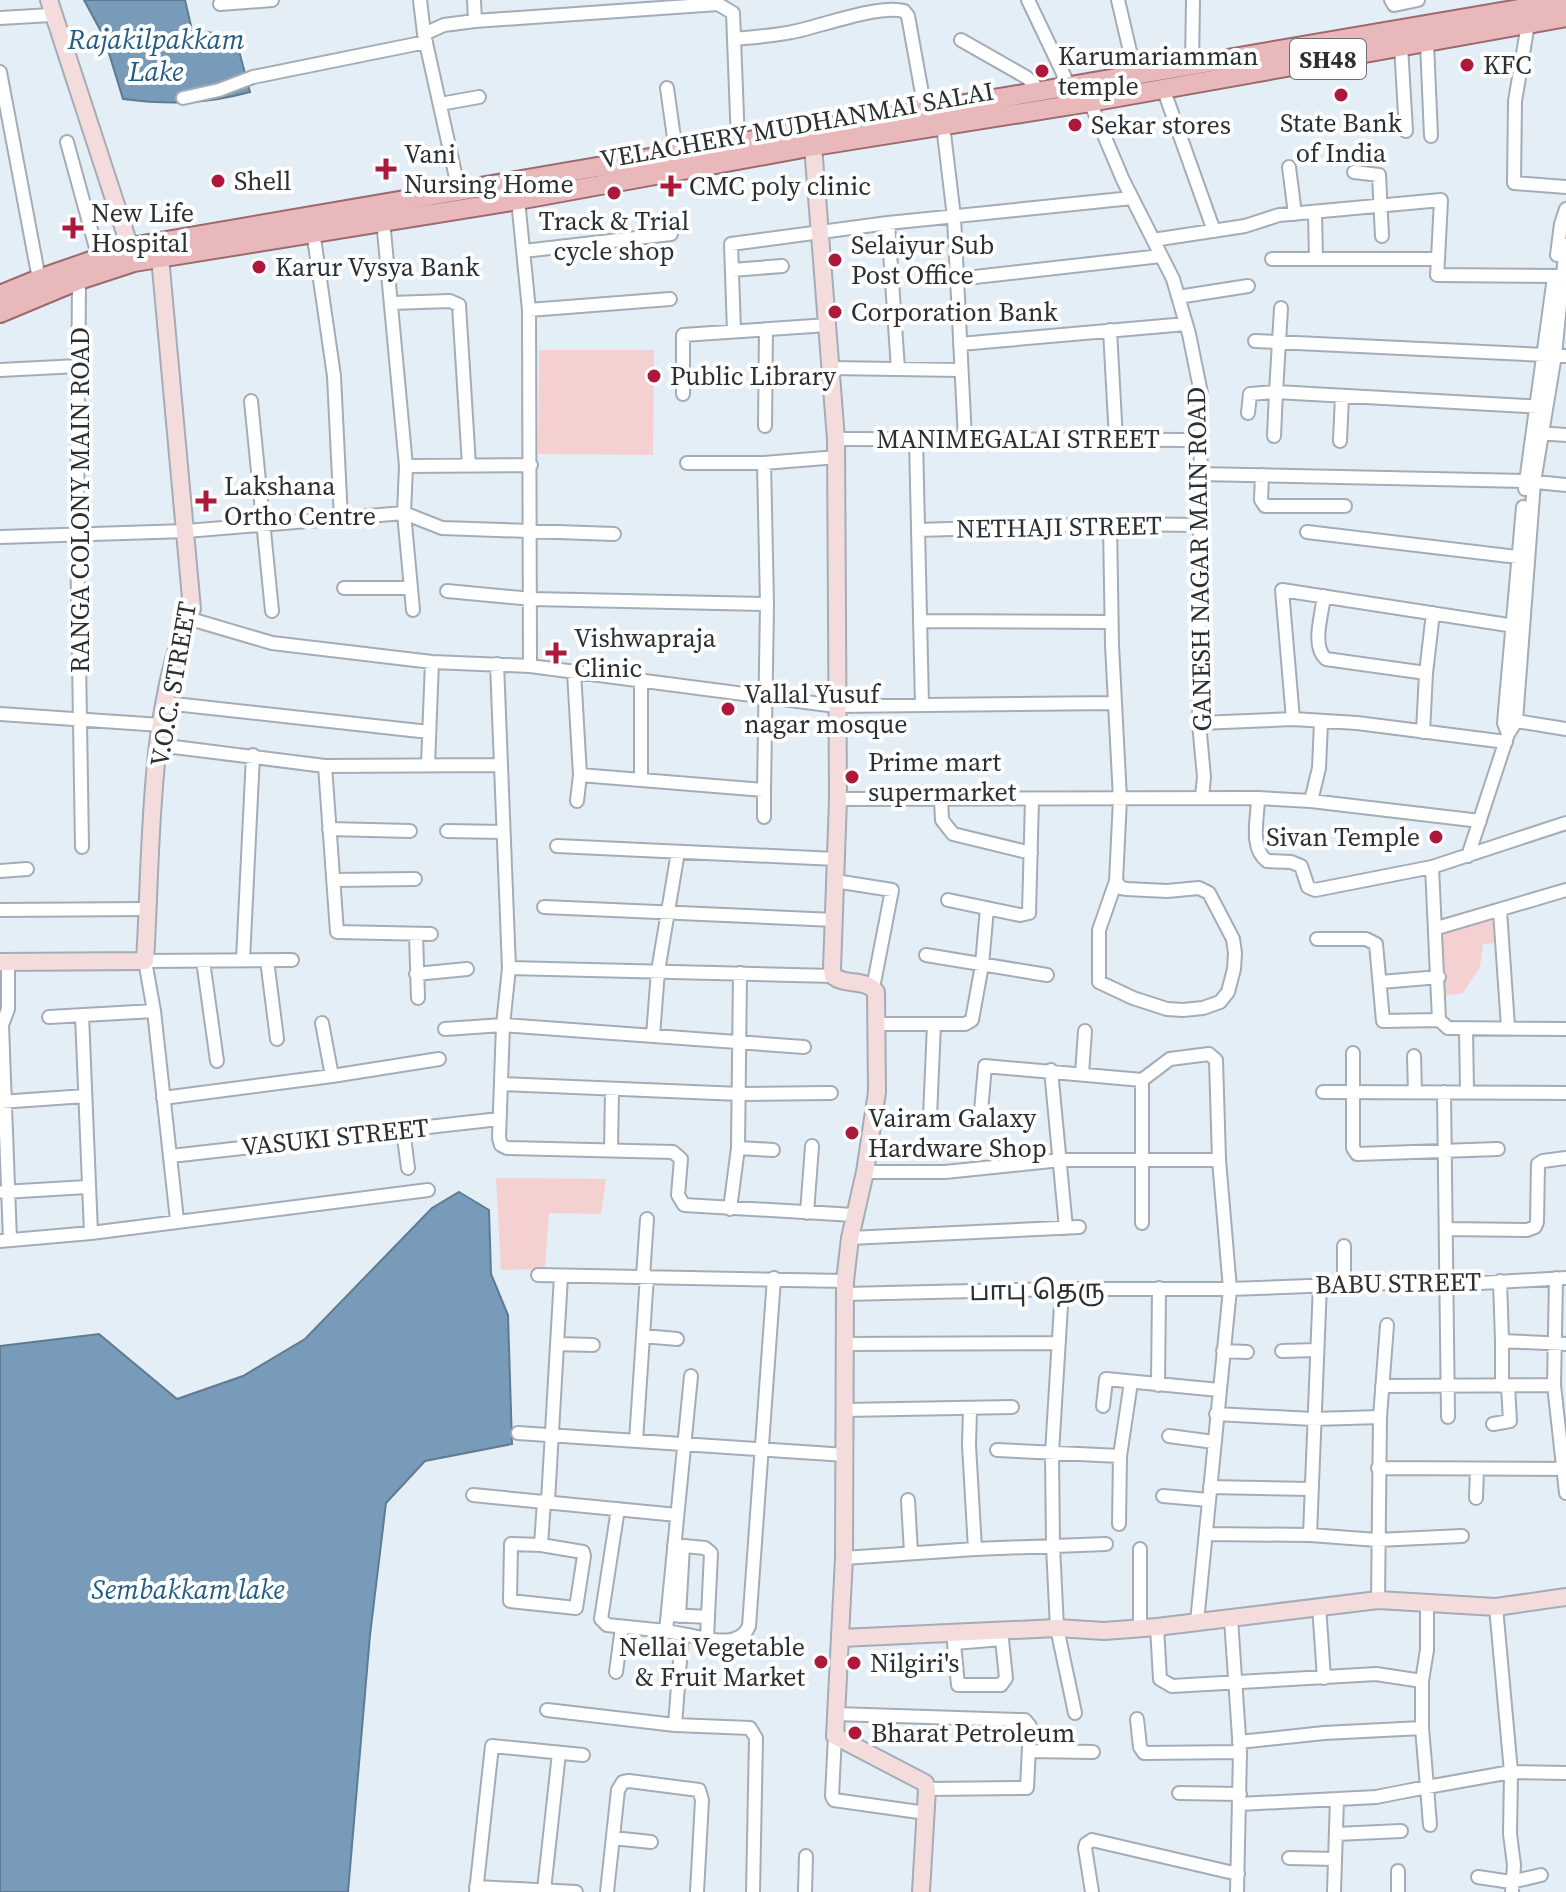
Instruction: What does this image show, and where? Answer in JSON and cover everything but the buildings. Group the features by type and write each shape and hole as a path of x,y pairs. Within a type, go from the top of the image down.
{"main road":[{"name":"SH48","path":"925,110 1136,77 1421,24 1566,1"},
{"name":"SH48","path":"1090,102 1427,43 1499,13 1528,24 1566,17"},
{"name":"VELACHERY MUDHANMAI SALAI","path":"160,251 459,191 738,142 943,125 1090,102"},
{"name":"VELACHERY MUDHANMAI SALAI","path":"0,295 99,259 518,200 813,138 838,125 925,110"},
{"name":"VELACHERY MUDHANMAI SALAI","path":"0,313 133,255"}],"street":[{"path":"220,4 272,0"},
{"path":"420,0 425,38 459,191"},
{"path":"474,0 475,21"},
{"path":"1028,0 1070,88"},
{"path":"1118,0 1136,77"},
{"path":"1192,66 1193,0"},
{"path":"1391,0 1394,5 1418,1 1421,24"},
{"path":"183,98 266,74 425,38 444,25 718,2 733,13 738,142"},
{"path":"0,18 50,8 133,255"},
{"path":"735,39 789,33 892,10 904,11 908,16 925,110"},
{"path":"1528,24 1515,101 1514,183 1566,187"},
{"path":"961,40 1026,77 1038,93"},
{"path":"1427,43 1431,136"},
{"path":"1401,46 1406,131"},
{"path":"0,78 39,279"},
{"path":"667,88 676,152"},
{"path":"1163,88 1214,231"},
{"path":"440,104 479,97"},
{"name":"GANESH NAGAR MAIN ROAD","path":"1090,102 1132,198 1173,279 1201,393 1199,723 1204,777 1202,797"},
{"path":"943,125 954,217 965,439"},
{"path":"813,138 837,457 838,799 833,976"},
{"path":"67,142 99,259"},
{"path":"1289,167 1295,214"},
{"path":"1354,172 1379,175 1382,236"},
{"path":"734,331 731,244 888,223 1132,198"},
{"path":"518,200 529,310 530,666"},
{"path":"1153,240 1295,214 1441,200 1437,275 1561,276"},
{"path":"1468,856 1511,720 1530,482 1542,407 1555,355 1561,224 1566,209"},
{"path":"1315,212 1316,259"},
{"path":"383,220 406,466 404,513 413,610"},
{"path":"888,223 898,369"},
{"path":"313,231 334,376 341,519"},
{"path":"524,251 671,234"},
{"path":"1561,276 1566,245"},
{"name":"V.O.C. STREET","path":"160,251 192,609 181,631 158,745 145,961 154,1011 177,1220"},
{"path":"957,279 1161,256"},
{"path":"1272,259 1438,259"},
{"path":"732,270 782,266"},
{"name":"RANGA COLONY MAIN ROAD","path":"79,280 77,534 82,847"},
{"path":"1178,297 1248,286"},
{"path":"529,310 670,299"},
{"path":"391,303 454,301 459,305 469,465"},
{"path":"1274,436 1281,308"},
{"path":"960,344 1186,324"},
{"path":"683,394 683,335 828,325"},
{"path":"765,426 766,329"},
{"path":"1110,330 1116,440"},
{"path":"1255,341 1555,355"},
{"path":"0,370 78,366"},
{"path":"831,368 961,370"},
{"path":"1248,413 1250,394 1276,392 1542,407"},
{"path":"1340,441 1342,396"},
{"path":"251,401 272,611"},
{"path":"1538,433 1566,435"},
{"name":"MANIMEGALAI STREET","path":"836,439 1199,440"},
{"path":"916,439 922,705"},
{"path":"687,463 764,463 837,457"},
{"path":"764,463 767,604 764,817"},
{"path":"406,466 531,465"},
{"path":"1199,474 1566,485"},
{"path":"1262,475 1261,500 1265,506 1345,506"},
{"path":"0,537 186,531 404,513 442,528 614,534"},
{"path":"1110,524 1111,622 1120,799 1116,881 1099,930 1099,982 1167,1009 1203,1008 1220,1002 1228,992 1235,953 1229,929 1209,893 1199,888 1167,891 1127,889 1121,888 1116,881"},
{"name":"NETHAJI STREET","path":"918,530 1110,524 1200,525"},
{"path":"1307,532 1524,558"},
{"path":"344,588 411,588"},
{"path":"1293,719 1282,590 1519,627"},
{"path":"447,591 532,599 767,604"},
{"path":"1324,596 1318,645 1326,659 1426,673"},
{"path":"1423,732 1433,613"},
{"path":"187,618 272,643 432,662 530,666 836,706 1115,703"},
{"path":"920,621 1111,622"},
{"path":"428,765 432,662"},
{"path":"497,664 509,968 499,1119 499,1138 503,1147 676,1153 681,1159 678,1195 681,1203 688,1206 854,1215"},
{"path":"574,672 580,775 577,801"},
{"path":"641,681 641,780"},
{"path":"165,703 429,732"},
{"path":"0,714 161,725"},
{"path":"1199,723 1293,719 1507,738"},
{"path":"1511,720 1566,729"},
{"path":"1311,801 1319,768 1321,722"},
{"path":"158,745 325,766 500,765"},
{"path":"243,960 253,755"},
{"path":"325,766 337,932 431,934"},
{"path":"580,775 764,790"},
{"path":"838,799 1258,798 1311,801 1480,821"},
{"path":"1258,798 1256,842 1259,853 1267,861 1291,862 1301,866 1308,887 1315,890 1432,867 1566,823"},
{"path":"941,799 942,820 953,834 1031,853"},
{"path":"948,900 1020,915 1029,913 1032,799"},
{"path":"329,829 410,831"},
{"path":"447,831 503,832"},
{"path":"557,846 836,859"},
{"path":"653,1036 658,971 678,852"},
{"path":"1432,867 1439,1020"},
{"path":"0,871 27,869"},
{"path":"333,880 415,879"},
{"path":"835,881 892,890 873,988 877,998 877,1092 865,1172 850,1238 845,1287 844,1558 832,1796 834,1800 926,1813"},
{"path":"1437,928 1566,890"},
{"path":"544,907 834,920"},
{"path":"875,1024 965,1024 972,1020 982,965 987,908"},
{"path":"0,910 148,909"},
{"path":"1500,911 1508,1027"},
{"path":"416,934 418,998"},
{"path":"1317,939 1373,941 1378,950 1383,1021 1439,1020 1448,1028 1566,1029"},
{"path":"926,955 1047,975"},
{"path":"267,960 277,1039"},
{"path":"292,960 4,962 8,1009 1,1024 5,1240 91,1233 428,1190"},
{"path":"203,961 217,1061"},
{"path":"509,968 833,976 839,981 873,988"},
{"path":"416,974 467,969"},
{"path":"730,1209 738,1148 740,973"},
{"path":"1381,982 1439,977"},
{"path":"49,1017 154,1011"},
{"path":"82,1015 91,1233"},
{"path":"322,1023 332,1076"},
{"path":"930,1117 934,1024"},
{"path":"445,1029 503,1025 804,1047"},
{"path":"1466,1028 1467,1092"},
{"path":"1082,1074 1085,1031"},
{"path":"1353,1053 1353,1148 1357,1154 1498,1149"},
{"path":"981,1111 985,1066 1142,1080 1170,1059 1209,1054 1217,1063 1219,1160 1230,1289 1197,1622"},
{"path":"1414,1056 1415,1092"},
{"path":"163,1098 439,1059"},
{"path":"850,1238 1072,1227 1051,1070"},
{"path":"1142,1080 1142,1223"},
{"path":"501,1084 740,1094 831,1093"},
{"path":"611,1150 612,1090"},
{"path":"1323,1092 1566,1093"},
{"path":"1444,1092 1448,1417"},
{"path":"2,1102 85,1096"},
{"name":"VASUKI STREET","path":"171,1156 499,1119"},
{"path":"403,1130 408,1168"},
{"path":"807,1213 812,1146"},
{"path":"738,1148 773,1150"},
{"path":"1446,1229 1527,1230 1535,1227 1538,1164 1566,1158"},
{"path":"865,1172 945,1172 1061,1160 1219,1160"},
{"path":"4,1192 87,1187"},
{"path":"636,1441 647,1219"},
{"path":"1344,1246 1344,1283"},
{"name":"பாபு தெரு","path":"538,1275 774,1278 845,1287 1230,1289"},
{"path":"541,1545 552,1435 561,1276"},
{"path":"618,1509 600,1613 604,1623 731,1641 741,1638 749,1626 774,1278"},
{"path":"1561,1278 1560,1344 1554,1385 1566,1493"},
{"name":"BABU STREET","path":"1230,1289 1344,1283 1447,1285 1561,1278"},
{"path":"1493,1424 1510,1421 1505,1386 1500,1281"},
{"path":"1310,1535 1320,1284"},
{"path":"1158,1385 1159,1288"},
{"path":"1062,1289 1052,1453 1053,1546 1057,1628 1075,1713"},
{"path":"1378,1600 1378,1468 1387,1325"},
{"path":"643,1336 677,1339"},
{"path":"1502,1341 1560,1344"},
{"path":"845,1344 1059,1343"},
{"path":"557,1344 593,1345"},
{"path":"1282,1351 1317,1350"},
{"path":"1223,1351 1247,1352"},
{"path":"666,1631 673,1615 677,1515 691,1376"},
{"path":"1103,1406 1106,1379 1219,1390"},
{"path":"1119,1524 1120,1456 1131,1382"},
{"path":"1382,1386 1554,1385"},
{"path":"845,1410 1012,1407"},
{"path":"970,1409 975,1549"},
{"path":"1216,1414 1313,1419 1380,1417"},
{"path":"518,1433 846,1455"},
{"path":"1169,1436 1214,1442"},
{"path":"997,1450 1120,1456"},
{"path":"1378,1468 1564,1469"},
{"path":"1476,1498 1477,1469"},
{"path":"1163,1496 1311,1489"},
{"path":"473,1495 677,1515"},
{"path":"908,1500 911,1553"},
{"path":"1206,1534 1310,1535 1377,1540 1462,1536"},
{"path":"511,1544 541,1545 583,1552 576,1608 510,1601 511,1544"},
{"path":"844,1558 1106,1544"},
{"path":"678,1546 705,1548 711,1553 707,1638"},
{"path":"1140,1549 1149,1628 1158,1674 1163,1682 1172,1686 1376,1674 1422,1681"},
{"path":"841,1638 954,1638 1057,1628 1104,1631 1378,1600 1496,1607 1566,1597"},
{"path":"1427,1603 1422,1728 1430,1825"},
{"path":"1319,1606 1324,1678"},
{"path":"1496,1607 1511,1772 1510,1834 1514,1865 1511,1887"},
{"path":"673,1615 708,1617"},
{"path":"1231,1619 1239,1747 1237,1892"},
{"path":"616,1672 622,1627"},
{"path":"675,1725 682,1634"},
{"path":"954,1638 958,1685 1001,1685 1006,1678 1002,1635"},
{"path":"547,1710 675,1725 750,1728 755,1734 753,1892"},
{"path":"836,1714 1025,1720 1032,1730 1027,1788 927,1789"},
{"path":"1137,1719 1140,1747 1144,1753 1239,1747 1324,1733 1422,1728"},
{"path":"835,1736 920,1778 927,1789 921,1892"},
{"path":"576,1892 476,1889 492,1746 583,1755"},
{"path":"1029,1751 1093,1752"},
{"path":"544,1890 559,1753"},
{"path":"1179,1793 1240,1799 1376,1797 1511,1772 1566,1773"},
{"path":"607,1892 618,1790 623,1782 699,1790 702,1800 697,1892"},
{"path":"1334,1892 1337,1799"},
{"path":"1336,1834 1401,1831"},
{"path":"613,1838 651,1842"},
{"path":"1092,1892 1085,1848 1092,1840 1238,1874"},
{"path":"805,1892 806,1856"},
{"path":"1289,1858 1335,1859"},
{"path":"1398,1871 1398,1892"},
{"path":"1478,1877 1511,1887 1541,1875"}],"shaded area":[{"path":"539,350 654,350 653,455 538,454"},
{"path":"1494,916 1497,943 1483,944 1480,967 1463,993 1441,996 1438,932"},
{"path":"496,1178 606,1179 601,1214 549,1213 545,1269 501,1270"}],"water":[{"name":"Rajakilpakkam Lake","path":"84,0 185,0 192,30 235,36 250,92 187,102 123,99 104,37"},
{"name":"Sembakkam lake","path":"459,1192 489,1210 491,1274 508,1315 512,1444 425,1461 386,1503 370,1635 348,1892 0,1892 0,1346 99,1334 177,1399 243,1376 305,1339 432,1208"}],"place":[{"name":"KFC","path":"1467,65"},
{"name":"Karumariamman temple","path":"1042,71"},
{"name":"State Bank of India","path":"1341,95"},
{"name":"Sekar stores","path":"1075,125"},
{"name":"Vani Nursing Home","path":"386,169"},
{"name":"Shell","path":"218,181"},
{"name":"CMC poly clinic","path":"671,186"},
{"name":"Track & Trial cycle shop","path":"614,193"},
{"name":"New Life Hospital","path":"73,228"},
{"name":"Selaiyur Sub Post Office","path":"835,260"},
{"name":"Karur Vysya Bank","path":"259,267"},
{"name":"Corporation Bank","path":"835,312"},
{"name":"Public Library","path":"654,376"},
{"name":"Lakshana Ortho Centre","path":"206,501"},
{"name":"Vishwapraja Clinic","path":"556,653"},
{"name":"Vallal Yusuf nagar mosque","path":"728,709"},
{"name":"Prime mart supermarket","path":"852,777"},
{"name":"Sivan Temple","path":"1436,837"},
{"name":"Vairam Galaxy Hardware Shop","path":"852,1133"},
{"name":"Nellai Vegetable & Fruit Market","path":"821,1662"},
{"name":"Nilgiri's","path":"854,1663"},
{"name":"Bharat Petroleum","path":"855,1733"}]}
